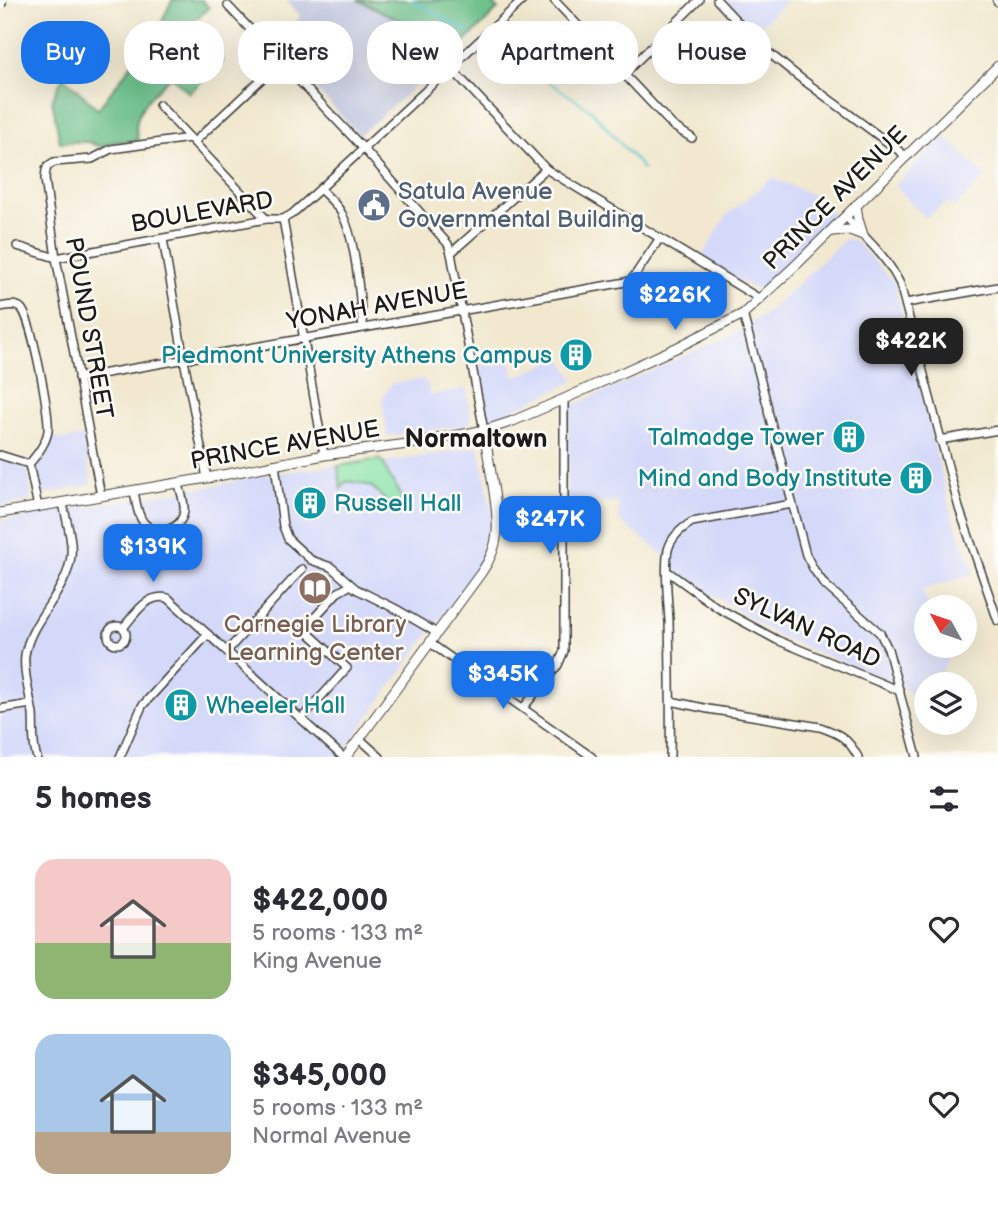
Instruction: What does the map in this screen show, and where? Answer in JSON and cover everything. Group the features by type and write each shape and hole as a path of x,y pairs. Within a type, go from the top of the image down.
{"main road":[{"name":"PRINCE AVENUE","path":"0,513 324,455 484,431 564,399 743,314 998,66"},
{"path":"856,205 863,234"},
{"path":"830,231 850,230 863,234"},
{"path":"345,757 487,565 496,545 498,519 484,431"}],"street":[{"name":"BOULEVARD","path":"463,55 523,0"},
{"path":"555,0 575,21"},
{"path":"638,60 699,0"},
{"path":"717,0 759,45 906,156"},
{"path":"228,6 242,21"},
{"path":"463,81 547,169 760,299"},
{"path":"192,140 255,84"},
{"path":"303,84 448,244 484,431"},
{"name":"BOULEVARD","path":"17,246 56,258 266,219 283,219 320,189 432,84"},
{"path":"633,84 673,126 692,138"},
{"path":"159,105 266,219"},
{"name":"POUND STREET","path":"101,496 56,258 45,179 48,166 92,159 111,149 192,140"},
{"path":"451,253 547,169"},
{"path":"320,189 339,209 347,224 352,242 363,328"},
{"path":"845,216 881,253 900,284 958,508 998,621"},
{"path":"283,219 324,455"},
{"name":"YONAH AVENUE","path":"78,378 626,282 635,275 660,238"},
{"path":"163,239 207,478"},
{"path":"906,303 998,287"},
{"path":"0,307 15,305 23,310 36,349 49,429 43,446 29,464 38,507"},
{"path":"743,314 806,555 825,585 880,633 888,649 917,757"},
{"path":"523,708 558,665 564,651 564,399"},
{"path":"940,440 998,430"},
{"path":"0,454 29,464"},
{"path":"275,464 286,536 308,558 331,567 351,585 437,633"},
{"path":"134,491 144,522 153,529 165,530 176,525 183,515 178,483"},
{"path":"37,757 25,669 26,653 33,632 66,576 71,562 72,546 63,503"},
{"path":"670,757 667,571 668,551 672,541 692,522 792,504"},
{"path":"227,651 302,569"},
{"name":"SYLVAN ROAD","path":"667,571 718,608 777,640 900,691"},
{"path":"301,719 347,668 304,629 337,593 351,585"},
{"path":"122,628 147,601 160,597 172,601 345,757"},
{"path":"120,757 142,706 208,634"},
{"path":"430,643 592,757"},
{"path":"671,701 820,727 838,733 850,743 858,757"},
{"path":"0,709 31,704"},
{"path":"360,739 380,757"}],"shaded area":[{"path":"286,0 358,0 402,21 367,21 367,84 418,84 359,135 311,84 353,84 353,21 296,21 301,16"},
{"path":"725,0 787,0 765,21 747,21"},
{"path":"944,136 986,176 954,208 947,202 925,218 895,185"},
{"path":"772,178 811,194 834,216 775,276 757,289 732,278 701,258 727,215"},
{"path":"845,239 854,240 894,282 951,513 975,573 922,590 924,595 914,595 914,658 948,660 942,672 914,672 913,696 903,686 779,637 672,569 663,554 619,521 618,502 567,502 569,407 738,332 773,308"},
{"path":"507,356 515,377 562,358 575,381 490,420 481,410 474,368"},
{"path":"422,379 428,384 429,396 466,388 471,420 468,425 387,436 382,399 391,384"},
{"path":"52,436 62,440 83,436 91,485 39,495 35,464"},
{"path":"478,447 493,518 489,547 482,562 339,757 0,757 0,521 219,485 258,476 338,465 339,470"},
{"path":"0,458 25,466 31,490 29,501 0,507"}],"green space":[{"path":"172,0 202,0 209,8 193,21 162,21"},
{"path":"358,0 490,0 498,9 486,21 477,21 477,30 463,44 463,21 402,21"},
{"path":"124,74 124,84 163,84 140,112 136,130 138,140 113,142 101,147 88,142 60,142 52,100 60,84 71,84 98,109"},
{"path":"179,84 199,84 189,93"},
{"path":"380,459 399,491 403,505 389,507 368,485 345,482 341,489 338,466"}],"waterway":[{"path":"411,0 469,32"},
{"path":"552,84 591,110 644,170"}],"railway":[{"path":"0,3 7,0"}],"place":[{"name":"Satula Avenue Governmental Building","path":"374,205"},
{"name":"Piedmont University Athens Campus","path":"576,355"},
{"name":"Talmadge Tower","path":"849,437"},
{"name":"Mind and Body Institute","path":"916,478"},
{"name":"Russell Hall","path":"310,503"},
{"name":"Carnegie Library Learning Center","path":"315,588"},
{"name":"Wheeler Hall","path":"181,705"}],"district":[{"name":"Normaltown","path":"476,439"}]}
